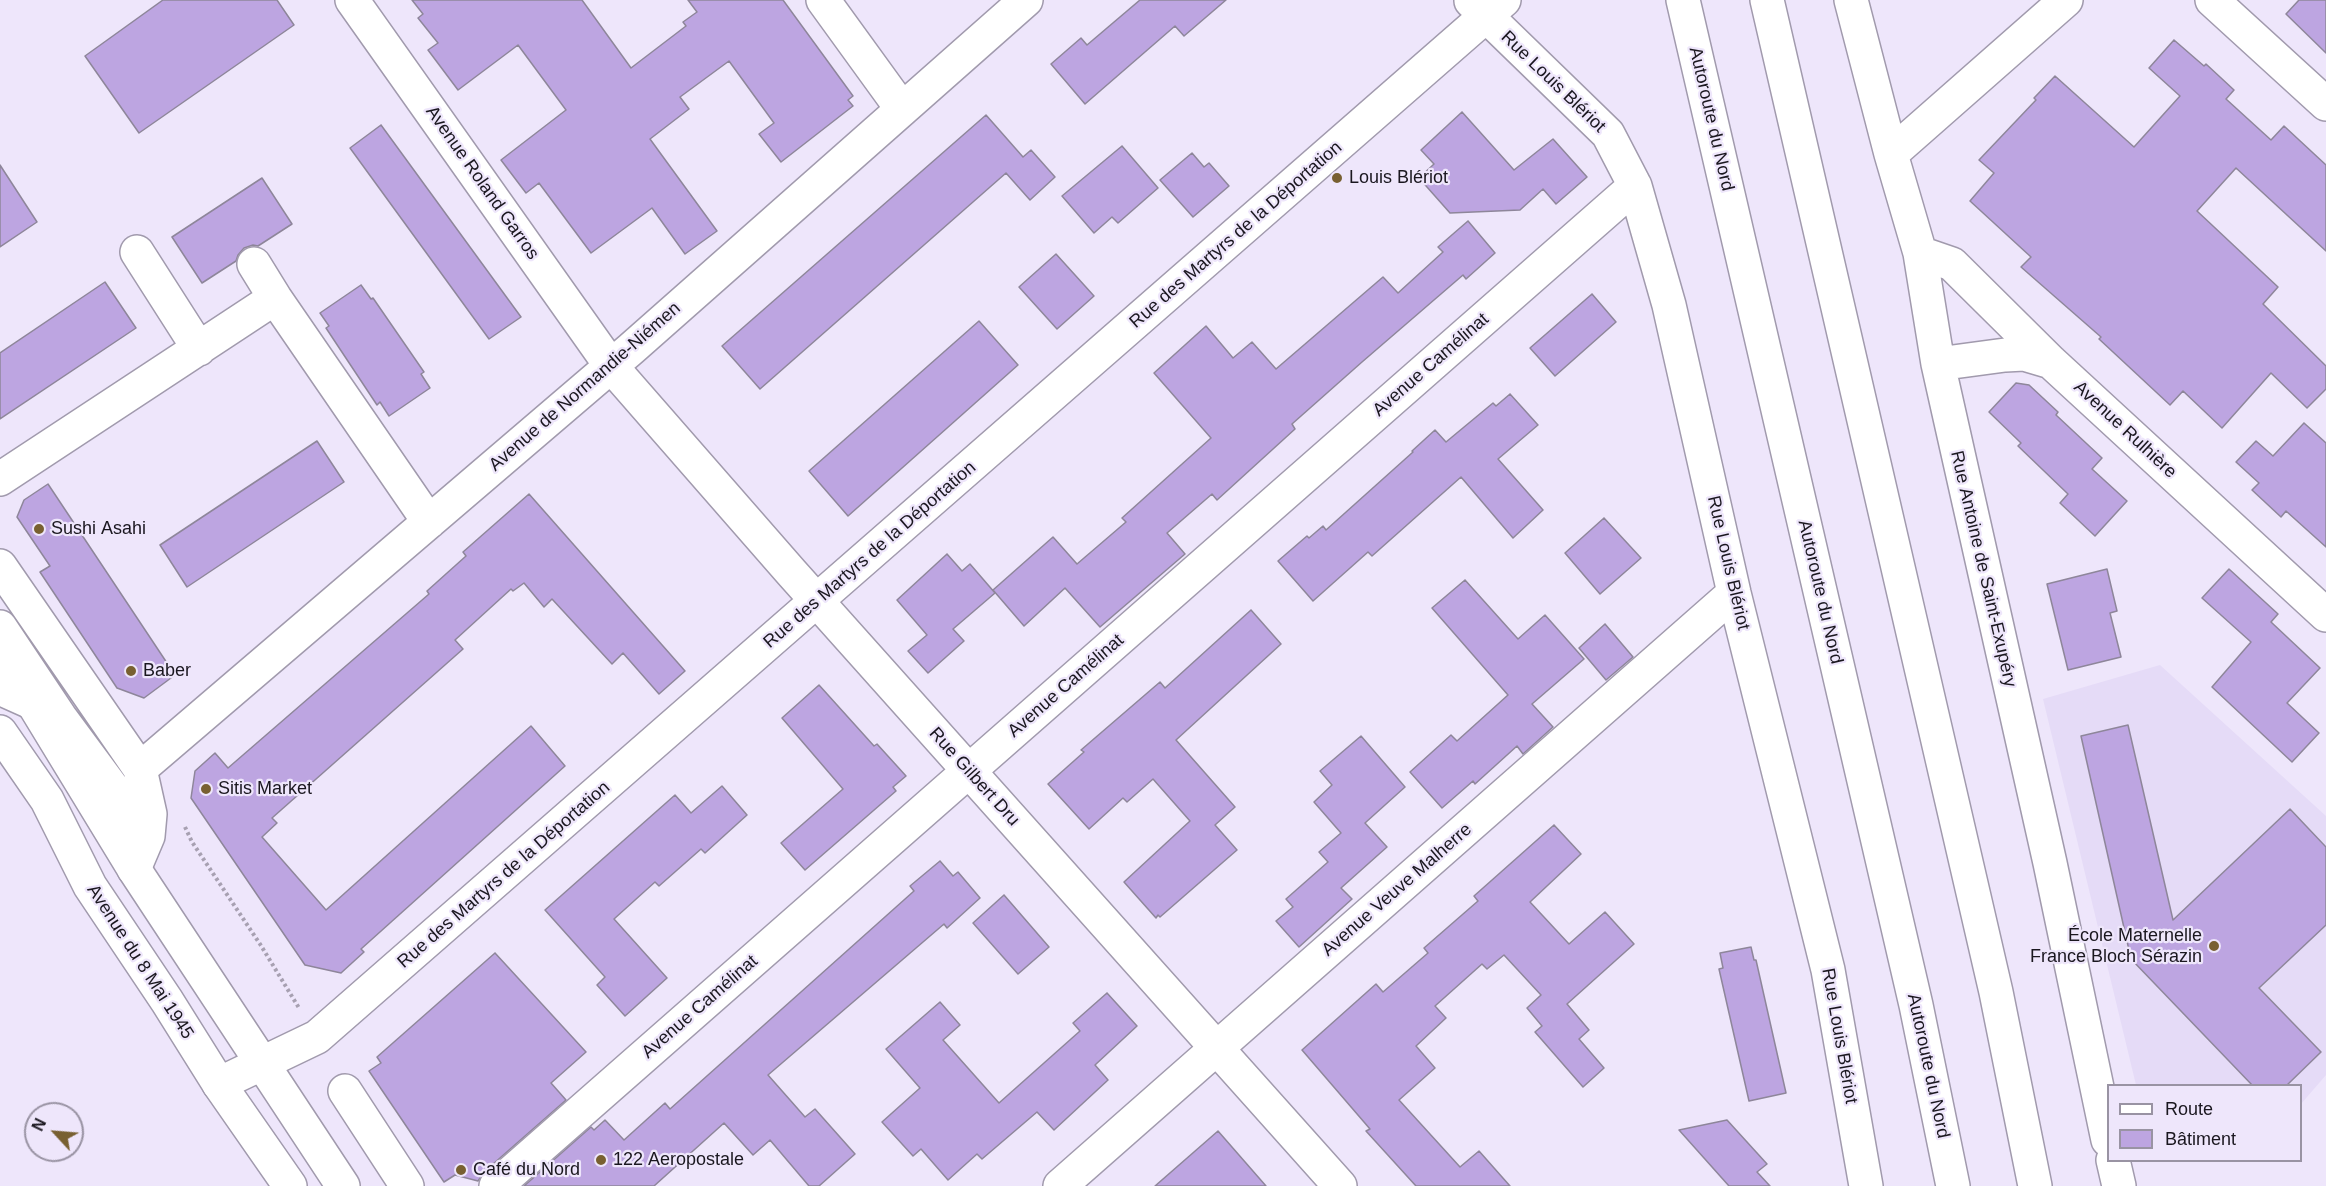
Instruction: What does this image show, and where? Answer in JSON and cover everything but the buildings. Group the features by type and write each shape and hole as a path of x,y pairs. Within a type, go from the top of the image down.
{"main road":[{"name":"Avenue Roland Garros","path":"352,0 611,366"},
{"path":"823,0 902,109"},
{"name":"Avenue de Normandie-Niémen","path":"140,769 611,366 1026,0"},
{"name":"Autoroute du Nord","path":"1683,0 1916,1005 1953,1186"},
{"path":"1767,0 1991,969 2035,1186"},
{"name":"Rue Antoine de Saint-Exupéry","path":"1851,0 1891,154 1920,253 1938,364 2050,863 2107,1131"},
{"path":"1891,154 2066,0"},
{"path":"2211,0 2326,105"},
{"name":"Rue Louis Blériot","path":"1486,5 1608,134 1635,186 1669,305 1734,594 1828,970 1866,1186"},
{"name":"Rue des Martyrs de la Déportation","path":"219,1084 317,1037 818,602 1486,5"},
{"name":"Avenue Camélinat","path":"496,1186 1635,186"},
{"path":"137,252 199,349"},
{"name":"Avenue Rulhière","path":"1920,253 1952,264 2051,362 2326,615"},
{"path":"254,264 429,522"},
{"path":"0,479 275,298"},
{"path":"1938,364 2014,354 2024,354 2051,362"},
{"name":"Rue Gilbert Dru","path":"611,366 818,602 1340,1186"},
{"path":"0,566 140,769 150,814 148,836 134,869"},
{"name":"Avenue Veuve Malherre","path":"1060,1186 1734,594"},
{"path":"0,627 60,717 148,836"},
{"path":"0,649 134,869 343,1186"},
{"path":"0,684 4,690 33,703"},
{"name":"Avenue du 8 Mai 1945","path":"0,732 47,800 90,886 219,1084 290,1186"},
{"path":"345,1091 407,1186"},
{"path":"2113,1162 2119,1186"}],"path":[{"path":"192,842 260,944 317,1037"}],"shaded area":[{"name":"École Maternelle France Bloch Sérazin","path":"2160,665 2326,816 2326,1075 2302,1103 2302,1084 2136,1084 2043,699"}],"place":[{"name":"Louis Blériot","path":"1337,178"},
{"name":"Sushi Asahi","path":"39,529"},
{"name":"Baber","path":"131,671"},
{"name":"Sitis Market","path":"206,789"},
{"name":"École Maternelle France Bloch Sérazin","path":"2214,946"},
{"name":"122 Aeropostale","path":"601,1160"},
{"name":"Café du Nord","path":"461,1170"}]}
